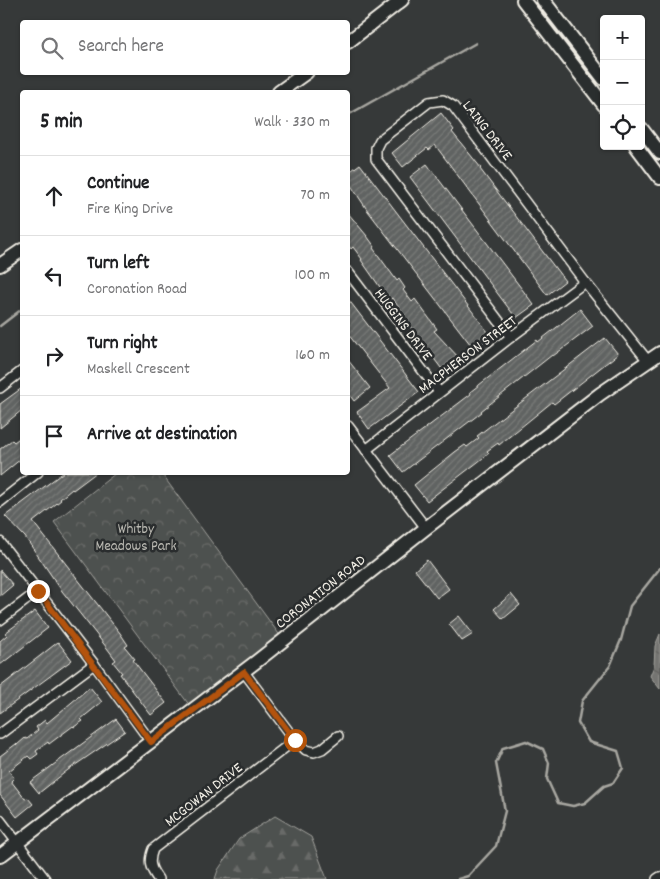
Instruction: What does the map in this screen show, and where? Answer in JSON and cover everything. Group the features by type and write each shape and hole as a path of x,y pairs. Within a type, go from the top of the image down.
{"street":[{"path":"350,40 402,0"},
{"path":"524,0 600,100"},
{"path":"543,0 600,74"},
{"path":"282,90 303,75"},
{"name":"LAING DRIVE","path":"511,337 376,159 376,148 380,140 429,102 443,100 453,106 585,282 648,361"},
{"path":"645,133 660,153"},
{"path":"639,150 660,178"},
{"path":"0,265 20,251"},
{"name":"HUGGINS DRIVE","path":"350,275 439,392"},
{"name":"MACPHERSON STREET","path":"366,450 439,392 585,282"},
{"name":"CORONATION ROAD","path":"0,856 244,672 600,394 660,353"},
{"path":"0,388 20,373"},
{"path":"350,429 426,528"},
{"path":"0,502 34,475"},
{"path":"0,542 94,664 151,742"},
{"path":"0,620 38,591"},
{"path":"0,734 94,664"},
{"path":"244,672 295,740 306,750 314,752 338,736"},
{"name":"MCGOWAN DRIVE","path":"158,879 150,869 149,860 154,849 295,740"},
{"path":"0,820 45,879"}],"green space":[{"name":"Whitby Meadows Park","path":"113,475 162,475 284,641 193,710 54,522"},
{"path":"275,816 311,837 327,879 215,879 218,870 239,839"}],"water":[{"path":"660,634 660,689 650,676 654,666 655,646"}],"building":[{"path":"441,113 454,130 452,132 565,281 547,295 435,145 429,150 427,148 403,167 392,153"},
{"path":"360,164 491,336 474,349 368,211 350,184 350,172"},
{"path":"427,164 534,305 516,318 410,177"},
{"path":"350,215 375,247 373,248 397,281 399,279 405,288 403,290 412,302 415,299 437,329 434,331 460,359 444,372 399,312 401,310 392,298 389,300 362,259 353,247 351,249"},
{"path":"350,302 419,392 369,429 357,412 390,388 350,337"},
{"path":"580,309 593,326 552,355 482,412 403,472 390,455 471,394 470,392 537,340 538,342"},
{"path":"605,338 618,354 554,404 552,402 499,445 498,443 487,451 489,453 427,501 414,485 455,452 465,445 467,447 479,438 477,436"},
{"path":"350,363 370,388 354,401 350,396"},
{"path":"20,389 20,412 0,428 0,404"},
{"path":"20,438 20,460 0,476 0,449 12,440 14,442"},
{"path":"60,475 93,475 72,489 33,522 120,633 128,645 125,647 135,659 133,660 166,703 151,715 120,674 122,673 113,662 116,660 62,591 25,537 5,516"},
{"path":"427,560 449,589 437,598 415,570"},
{"path":"0,570 13,585 0,596"},
{"path":"511,594 520,605 503,619 494,609"},
{"path":"35,611 48,628 0,665 0,641 7,635 5,633"},
{"path":"459,616 473,634 462,641 449,624"},
{"path":"58,642 72,660 0,713 0,687"},
{"path":"90,687 102,702 81,719 83,721 49,744 48,742 36,751 38,754 31,759 28,756 9,771 14,778 11,781 25,799 28,798 33,804 17,817 0,795 0,756 25,738 27,739 38,730 36,727 45,720 47,723"},
{"path":"116,719 125,731 68,770 39,793 30,782"}],"waterway":[{"path":"350,114 476,43"},
{"path":"0,326 20,311"},
{"path":"458,879 468,876 496,846 505,811 496,763 503,748 526,741 543,749 549,763 547,779 558,803 573,806 585,803 604,786 613,783 623,768 618,751 589,742 578,723 582,701 610,666 621,640 630,606 660,568"}],"route":[{"path":"38,591 151,742 244,672 295,740"}]}
